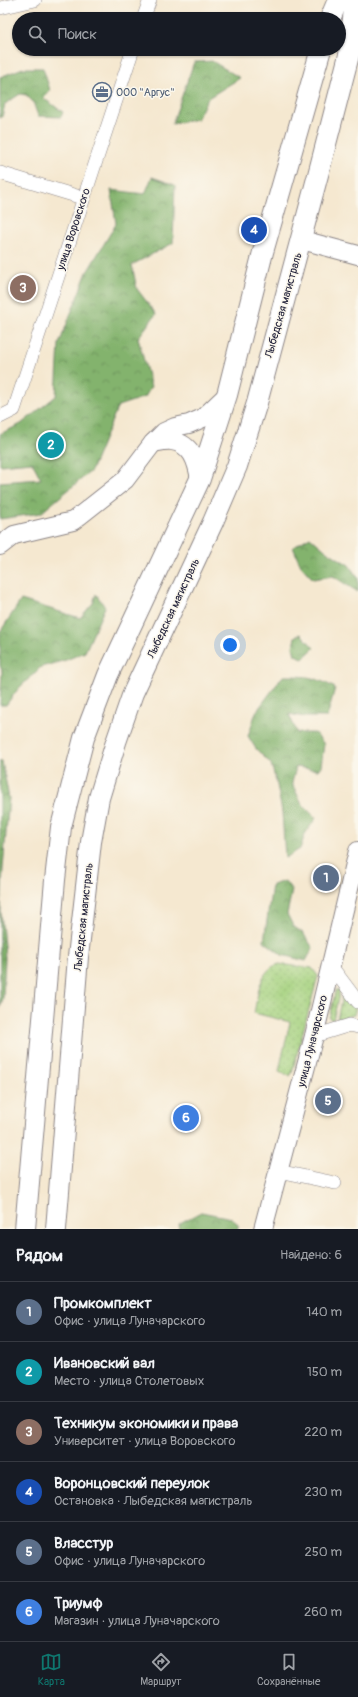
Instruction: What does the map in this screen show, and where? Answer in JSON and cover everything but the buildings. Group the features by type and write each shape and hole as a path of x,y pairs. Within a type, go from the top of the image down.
{"main road":[{"path":"333,12 338,0"},
{"name":"Лыбедская магистраль","path":"56,1229 78,957 91,842 99,798 132,693 214,522 237,466 257,403 302,240 349,56 355,0"},
{"path":"24,1229 55,880 61,828 70,788 84,738 108,675 200,479 227,395 263,252 319,56"}],"street":[{"path":"0,8 35,0"},
{"path":"146,12 150,0"},
{"name":"улица Воровского","path":"0,417 14,410 131,56"},
{"path":"0,173 83,198"},
{"path":"302,240 358,255"},
{"path":"0,546 14,535 73,521 126,480 153,443 164,432 203,418 227,395"},
{"path":"153,443 171,440 184,444 195,458 200,479"},
{"name":"улица Луначарского","path":"263,1229 314,1036 358,851"},
{"path":"331,966 358,1002"},
{"path":"314,1036 350,1025 358,1026"},
{"path":"278,1171 334,1183"}],"green space":[{"path":"212,61 240,78 208,98 197,119 172,124 194,62"},
{"path":"23,68 43,68 50,90 43,98 63,112 61,117 38,116 33,102 26,95 20,94 5,104 2,117 0,118 0,77"},
{"path":"152,177 175,185 173,243 132,265 137,289 156,314 138,338 151,387 145,397 118,406 91,471 41,513 0,519 0,482 41,479 32,462 0,465 0,434 21,424 56,396 59,344 87,272 116,224 111,190 145,194"},
{"path":"310,537 325,550 349,565 358,578 358,592 333,576 313,579 301,566 293,547"},
{"path":"96,594 105,607 85,652 66,660 41,667 18,689 6,705 0,705 2,671 0,665 0,632 21,600 80,618 93,603"},
{"path":"301,634 314,648 303,658 295,655 293,647 295,637"},
{"path":"283,676 298,676 315,679 335,688 327,717 305,717 289,714 297,733 315,733 324,744 321,766 318,770 296,767 292,783 301,803 316,818 305,834 300,849 285,858 282,812 271,764 256,749 248,736 256,712"},
{"path":"0,761 2,762 9,798 1,911 5,958 3,998 0,1009"},
{"path":"285,881 292,890 287,914 293,926 303,933 313,948 306,961 282,955 264,941 272,885"},
{"path":"279,964 312,968 318,976 290,1076 279,1071 290,1022 254,1013 258,991 263,977 267,971"},
{"path":"336,990 340,991 333,1020 329,1018"},
{"path":"343,993 356,1008 354,1015 337,1019"},
{"path":"201,1212 232,1218 238,1225 238,1229 179,1229 178,1224"}],"place":[{"name":"ООО \"Аргус\"","path":"102,92"},
{"name":"Воронцовский переулок","path":"254,230"},
{"name":"Техникум экономики и права","path":"23,288"},
{"name":"Ивановский вал","path":"51,445"},
{"name":"Промкомплект","path":"326,878"},
{"name":"Власстур","path":"328,1101"},
{"name":"Триумф","path":"186,1118"}]}
